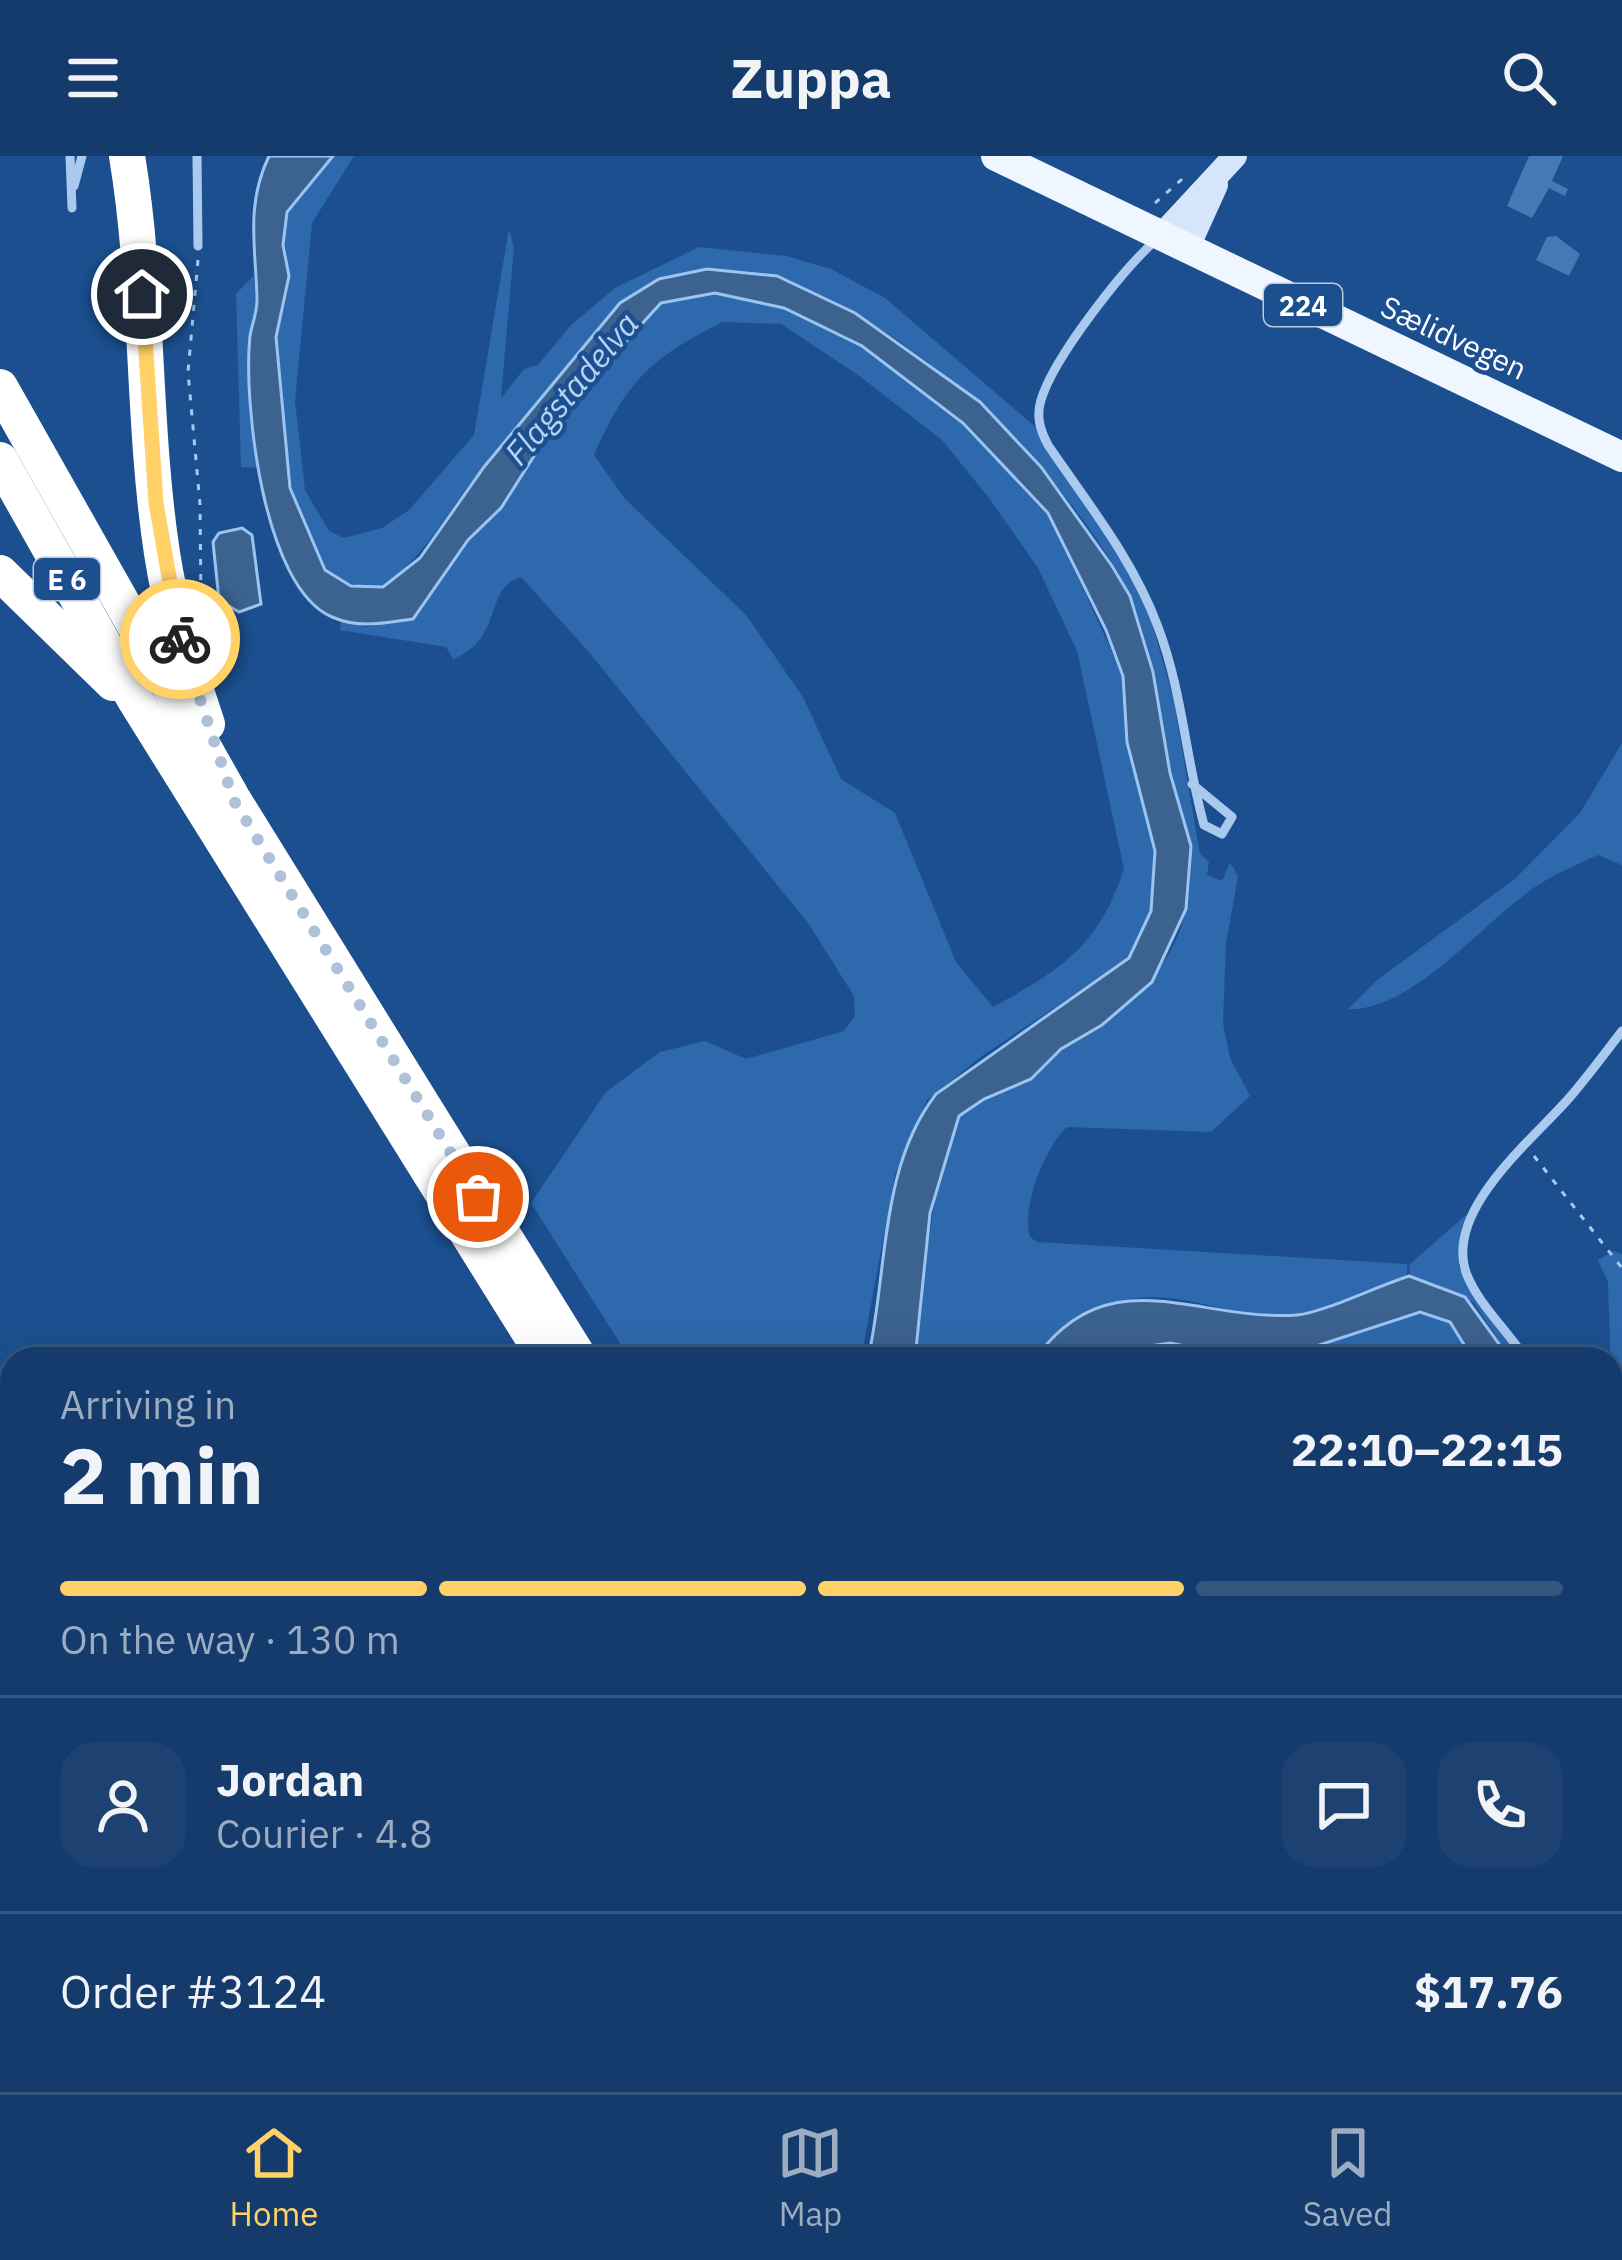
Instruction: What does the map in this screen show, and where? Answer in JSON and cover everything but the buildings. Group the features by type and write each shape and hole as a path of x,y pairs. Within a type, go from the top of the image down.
{"highway":[{"name":"E 6","path":"127,156 140,252 161,552 194,687 234,801"},
{"name":"E 6","path":"0,387 234,801 573,1347"},
{"name":"E 6","path":"0,460 134,698 539,1347"},
{"name":"E 6","path":"0,573 94,670 134,698"}],"main road":[{"name":"Sælidvegen","path":"996,156 1622,457"},
{"path":"1174,242 1230,161"}],"lane":[{"path":"70,156 72,208"},
{"path":"73,191 82,156"},
{"path":"197,156 198,246"},
{"path":"1174,242 1057,369 1040,401 1039,423 1048,445 1120,550 1157,622 1192,784 1204,825 1211,833 1231,828 1227,808 1192,784"},
{"path":"1517,1347 1471,1282 1463,1249 1489,1188 1622,1031"}],"path":[{"path":"198,246 199,293 188,372 200,504 201,600 218,636"},
{"path":"1526,1144 1622,1268"}],"shaded area":[{"path":"333,156 354,156 312,223 295,401 305,490 329,531 344,538 382,528 409,510 474,435 509,229 514,247 501,398 524,369 538,365 570,326 615,288 699,247 786,256 831,269 885,298 1039,430 1143,592 1173,697 1200,854 1209,862 1207,875 1222,881 1230,862 1238,876 1226,944 1223,1023 1230,1058 1250,1096 1211,1132 1067,1127 1037,1178 1029,1210 1030,1237 1037,1242 1407,1264 1407,1275 1303,1313 1248,1314 1147,1297 1084,1314 1043,1347 919,1347 936,1194 960,1115 975,1103 1033,1078 1058,1052 1138,991 1167,956 1186,910 1190,873 1186,838 1149,657 1128,592 1096,538 1051,479 933,366 866,320 797,287 729,271 666,277 651,286 487,463 400,572 383,587 337,579 324,569 300,522 280,426 277,331 289,284 285,220 296,198"},
{"path":"254,275 256,317 250,336 259,468 241,467 236,294"},
{"path":"716,293 784,308 862,346 963,423 1048,512 1123,676 1127,742 1155,851 1151,911 1129,958 982,1056 927,1100 895,1175 863,1347 622,1347 531,1203 606,1092 660,1052 705,1041 746,1059 844,1031 855,1016 854,996 808,923 588,651 521,577 502,592 480,640 453,659 446,647 340,630 341,620 366,627 413,619 468,540 501,508 564,409 660,303","holes":["723,322 781,324 858,375 942,440 1038,568 1077,651 1124,869 1102,918 1075,953 993,1007 956,962 895,813 841,779 803,697 746,615 625,499 594,455 618,408 644,374"]},
{"path":"1622,743 1622,865 1598,855 1556,875 1532,889 1420,982 1372,1006 1348,1009 1377,980 1515,879 1580,813"},
{"path":"1467,1214 1459,1267 1517,1347 1503,1347 1474,1303 1410,1275 1409,1265"},
{"path":"1613,1251 1622,1254 1622,1347 1610,1347 1608,1282 1598,1260"},
{"path":"1420,1312 1450,1322 1466,1347 1313,1347"}],"water":[{"name":"Flagstadelva","path":"269,156 333,156 287,212 283,245 289,276 276,337 290,488 325,570 351,586 383,587 420,558 484,467 620,303 659,279 707,269 777,276 855,313 980,402 1041,467 1130,596 1153,672 1170,773 1191,846 1186,909 1152,982 1102,1025 1061,1049 1031,1079 984,1099 959,1116 930,1213 916,1347 870,1347 895,1187 918,1123 936,1094 1129,958 1151,911 1155,851 1127,742 1123,676 1106,630 1048,513 963,423 862,346 784,308 715,293 661,303 564,409 501,508 468,540 413,619 362,624 332,617 308,599 289,570 274,533 255,446 249,366 257,300 254,210"},
{"path":"242,528 252,535 261,604 239,612 219,600 213,542 219,533"},
{"path":"1409,1276 1465,1297 1501,1347 1466,1347 1450,1322 1420,1312 1313,1347 1170,1343 1046,1347 1063,1328 1093,1310 1124,1302 1156,1301 1260,1315 1297,1315"}],"way so far":[{"path":"180,639 234,801 478,1197"}],"route":[{"path":"142,294 161,552 180,639"}]}
